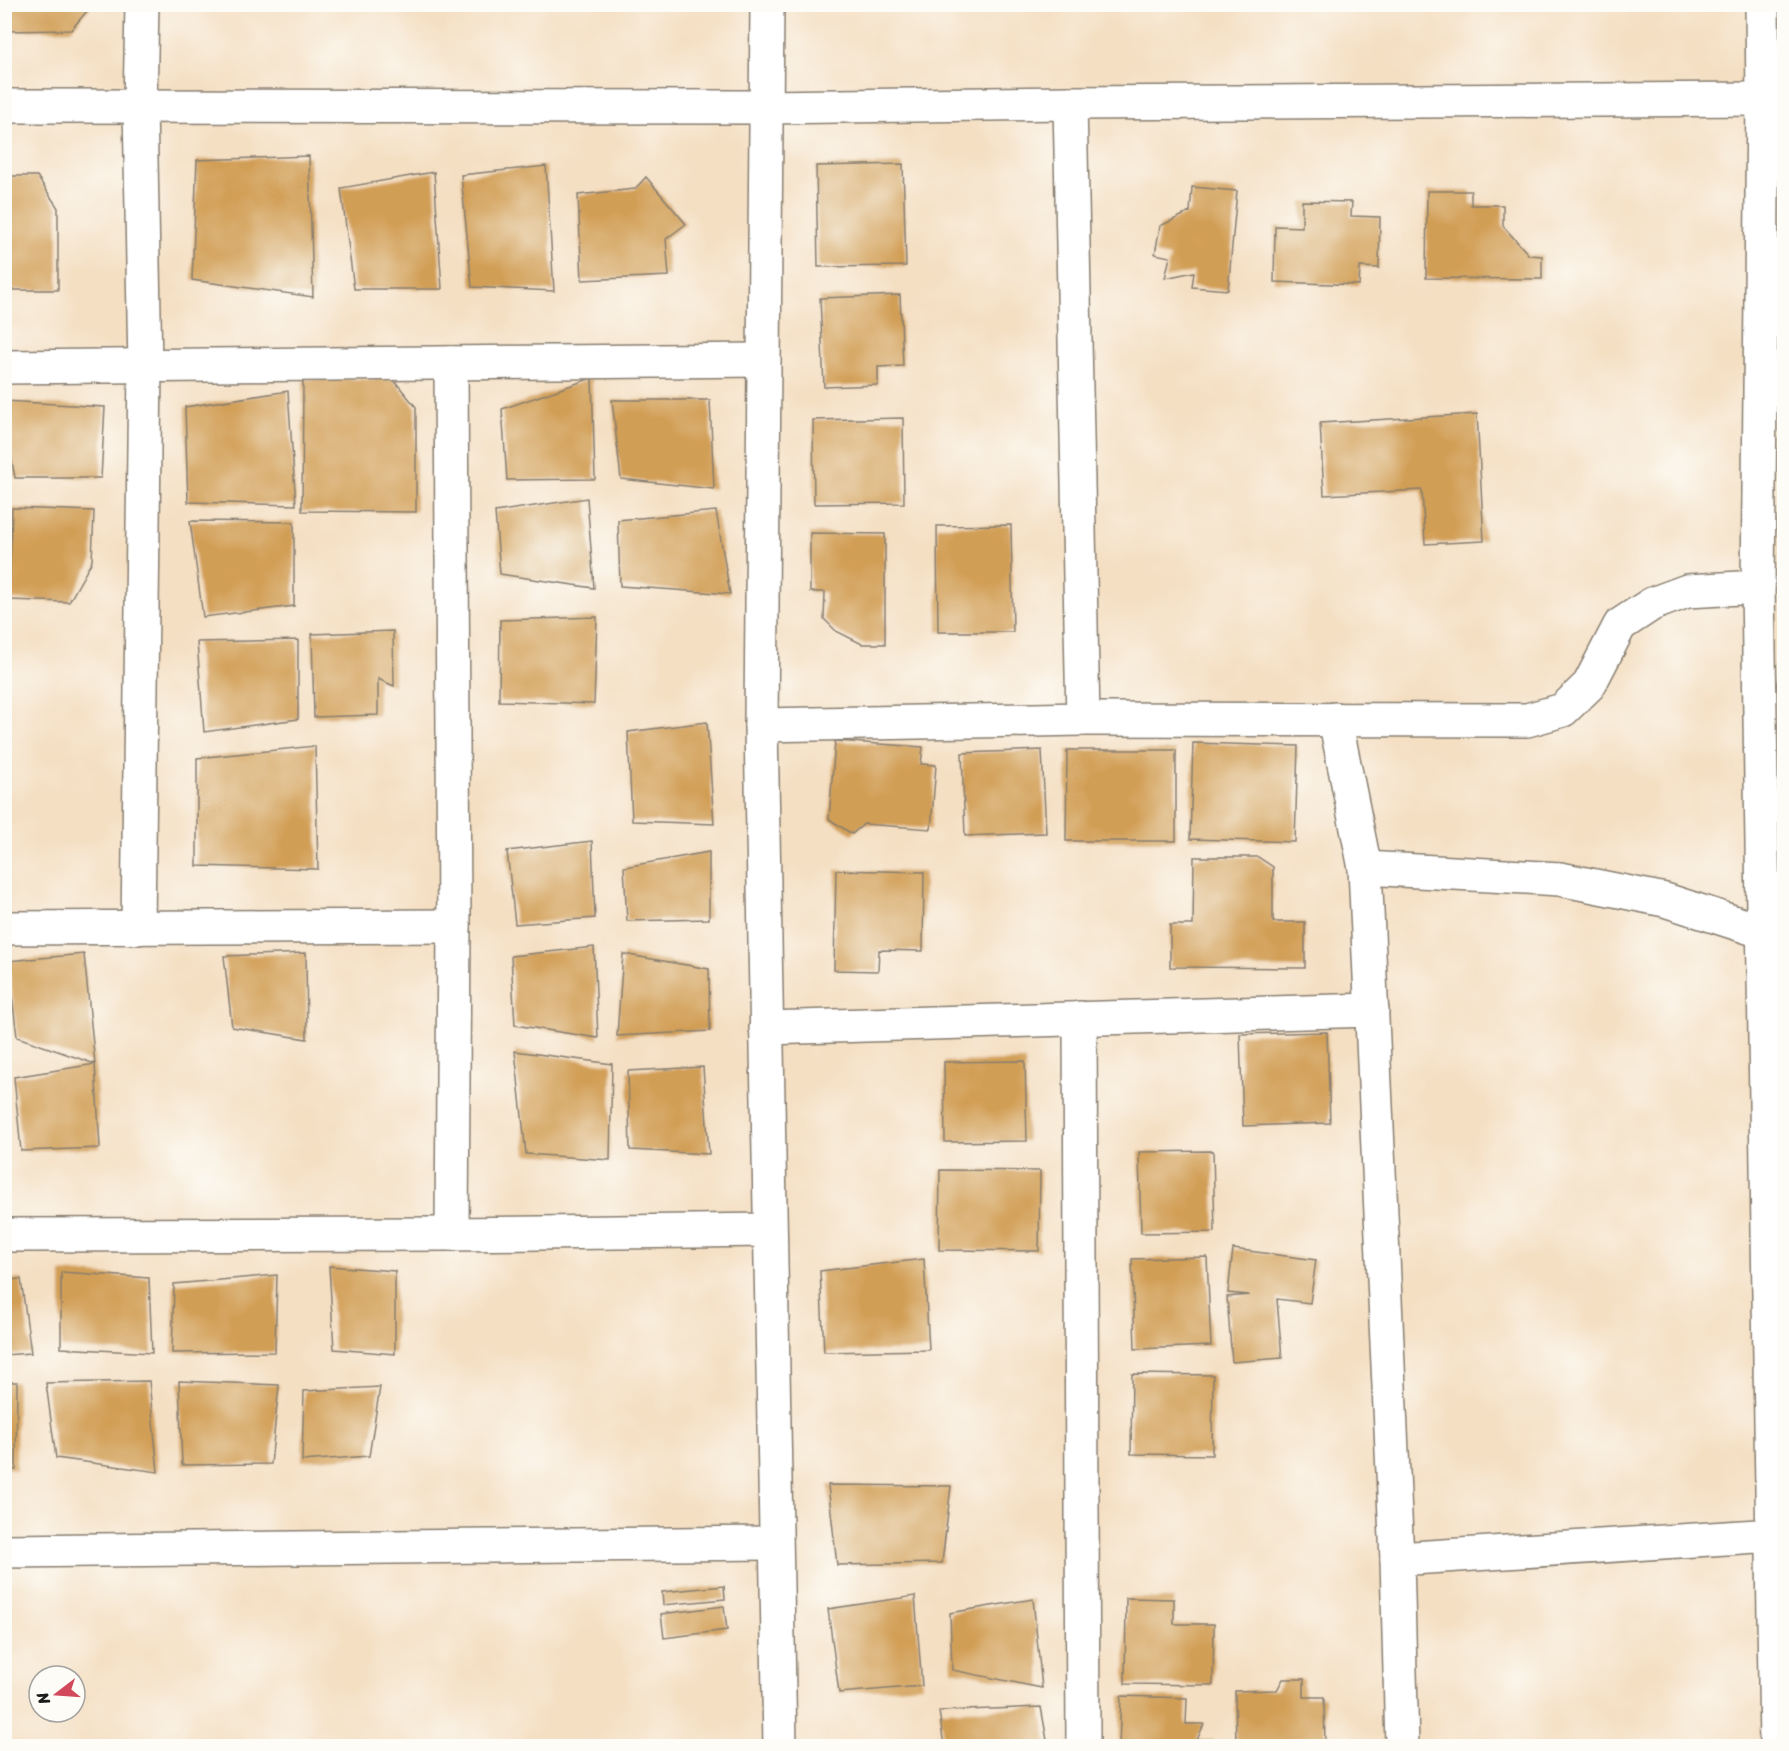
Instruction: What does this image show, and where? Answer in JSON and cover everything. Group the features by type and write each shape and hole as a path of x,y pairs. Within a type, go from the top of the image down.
{"street":[{"path":"138,928 146,367 140,106 142,4"},
{"path":"767,4 762,360 761,725 780,1746"},
{"path":"1762,4 1758,587 1776,1746"},
{"path":"4,106 765,107 1763,99"},
{"path":"1070,103 1083,719"},
{"path":"4,367 762,360"},
{"path":"451,363 454,927 452,1234"},
{"path":"761,725 1083,719 1527,720 1563,710 1589,685 1620,625 1652,604 1687,591 1758,587"},
{"path":"1335,719 1365,868 1397,1560 1401,1746"},
{"path":"1365,868 1560,879 1665,900 1764,932"},
{"path":"4,928 454,927"},
{"path":"766,1028 1372,1010"},
{"path":"1080,1018 1083,1746"},
{"path":"4,1235 452,1234 770,1230"},
{"path":"1397,1560 1773,1535"},
{"path":"4,1551 775,1543"}],"building":[{"path":"4,4 93,4 71,30 4,31"},
{"path":"309,156 313,297 192,280 197,160"},
{"path":"903,164 906,266 818,267 816,166"},
{"path":"546,166 554,291 472,287 461,175"},
{"path":"434,172 442,289 354,289 341,188"},
{"path":"4,176 37,176 58,208 58,290 4,290"},
{"path":"646,177 686,224 666,239 669,276 582,280 578,195 635,189"},
{"path":"1192,187 1237,191 1228,290 1192,287 1194,272 1165,278 1170,257 1155,254 1160,226 1190,212"},
{"path":"1427,191 1471,191 1471,205 1503,205 1503,226 1529,255 1542,256 1542,279 1426,278"},
{"path":"1302,201 1352,202 1351,216 1380,217 1379,268 1360,267 1359,285 1274,282 1275,226 1302,227"},
{"path":"900,295 903,366 878,367 878,385 824,387 820,298"},
{"path":"592,378 595,479 507,480 502,409"},
{"path":"303,379 393,379 416,407 416,512 302,511"},
{"path":"288,391 296,505 188,502 185,407"},
{"path":"612,400 710,400 714,489 621,479"},
{"path":"4,401 105,407 101,478 15,478 4,418"},
{"path":"1477,414 1484,541 1425,544 1422,490 1324,495 1320,423"},
{"path":"903,418 904,503 814,504 813,420"},
{"path":"587,498 594,588 500,574 495,512"},
{"path":"12,508 94,511 92,561 69,602 9,600"},
{"path":"716,511 730,594 620,586 618,520"},
{"path":"190,521 294,522 294,606 203,617"},
{"path":"1011,525 1013,632 938,632 937,526"},
{"path":"810,533 885,534 885,644 862,644 836,631 824,619 825,592 810,592"},
{"path":"597,617 594,704 499,701 500,620"},
{"path":"393,631 394,686 378,679 378,715 314,717 312,634"},
{"path":"298,640 298,719 204,732 197,642"},
{"path":"707,722 714,824 632,821 628,732"},
{"path":"835,741 923,747 921,764 936,765 931,829 864,824 852,834 829,819"},
{"path":"1193,743 1298,746 1295,842 1190,839"},
{"path":"315,746 318,869 197,866 197,758"},
{"path":"1042,750 1046,833 965,836 962,753"},
{"path":"1067,750 1176,750 1176,841 1066,841"},
{"path":"592,841 595,918 515,924 507,851"},
{"path":"709,852 709,919 627,921 624,867"},
{"path":"1194,857 1258,857 1273,867 1273,922 1305,922 1305,968 1170,967 1170,925 1193,925"},
{"path":"836,870 924,872 923,951 879,950 878,971 834,970"},
{"path":"594,947 598,1038 515,1025 511,956"},
{"path":"306,953 307,1039 232,1027 224,956"},
{"path":"84,954 95,1064 17,1037 8,961"},
{"path":"623,954 709,969 710,1031 617,1036"},
{"path":"1327,1032 1330,1123 1243,1126 1240,1034"},
{"path":"515,1051 612,1064 610,1160 526,1154"},
{"path":"1025,1061 1027,1141 945,1142 944,1062"},
{"path":"95,1064 100,1148 21,1151 14,1077"},
{"path":"703,1067 709,1154 630,1150 628,1071"},
{"path":"1213,1151 1215,1232 1141,1233 1139,1152"},
{"path":"940,1170 1040,1171 1039,1251 939,1250"},
{"path":"1233,1249 1316,1260 1310,1303 1277,1299 1282,1358 1232,1362 1227,1297 1249,1295 1228,1293"},
{"path":"1207,1257 1211,1346 1135,1349 1132,1259"},
{"path":"924,1259 929,1350 824,1352 820,1271"},
{"path":"329,1266 395,1271 395,1354 334,1349"},
{"path":"61,1272 149,1278 152,1353 61,1348"},
{"path":"277,1275 275,1352 172,1353 174,1284"},
{"path":"21,1279 31,1353 4,1355 4,1280"},
{"path":"1132,1374 1213,1375 1212,1455 1131,1454"},
{"path":"149,1381 158,1472 56,1458 46,1383"},
{"path":"179,1381 279,1385 271,1464 182,1465"},
{"path":"4,1382 17,1382 16,1470 4,1468"},
{"path":"380,1387 369,1456 302,1461 304,1391"},
{"path":"828,1485 951,1486 942,1563 837,1565"},
{"path":"724,1586 725,1599 663,1605 662,1592"},
{"path":"915,1596 922,1686 839,1693 828,1609"},
{"path":"1126,1598 1174,1599 1174,1624 1214,1624 1213,1685 1125,1684"},
{"path":"1033,1599 1042,1688 952,1670 950,1613"},
{"path":"724,1606 727,1630 664,1638 661,1614"},
{"path":"1283,1679 1304,1679 1304,1697 1324,1697 1325,1746 1236,1746 1235,1691 1277,1690"},
{"path":"1121,1696 1187,1698 1186,1724 1204,1724 1197,1740 1213,1740 1213,1746 1119,1746"},
{"path":"1041,1707 1048,1746 944,1746 939,1711"}]}
